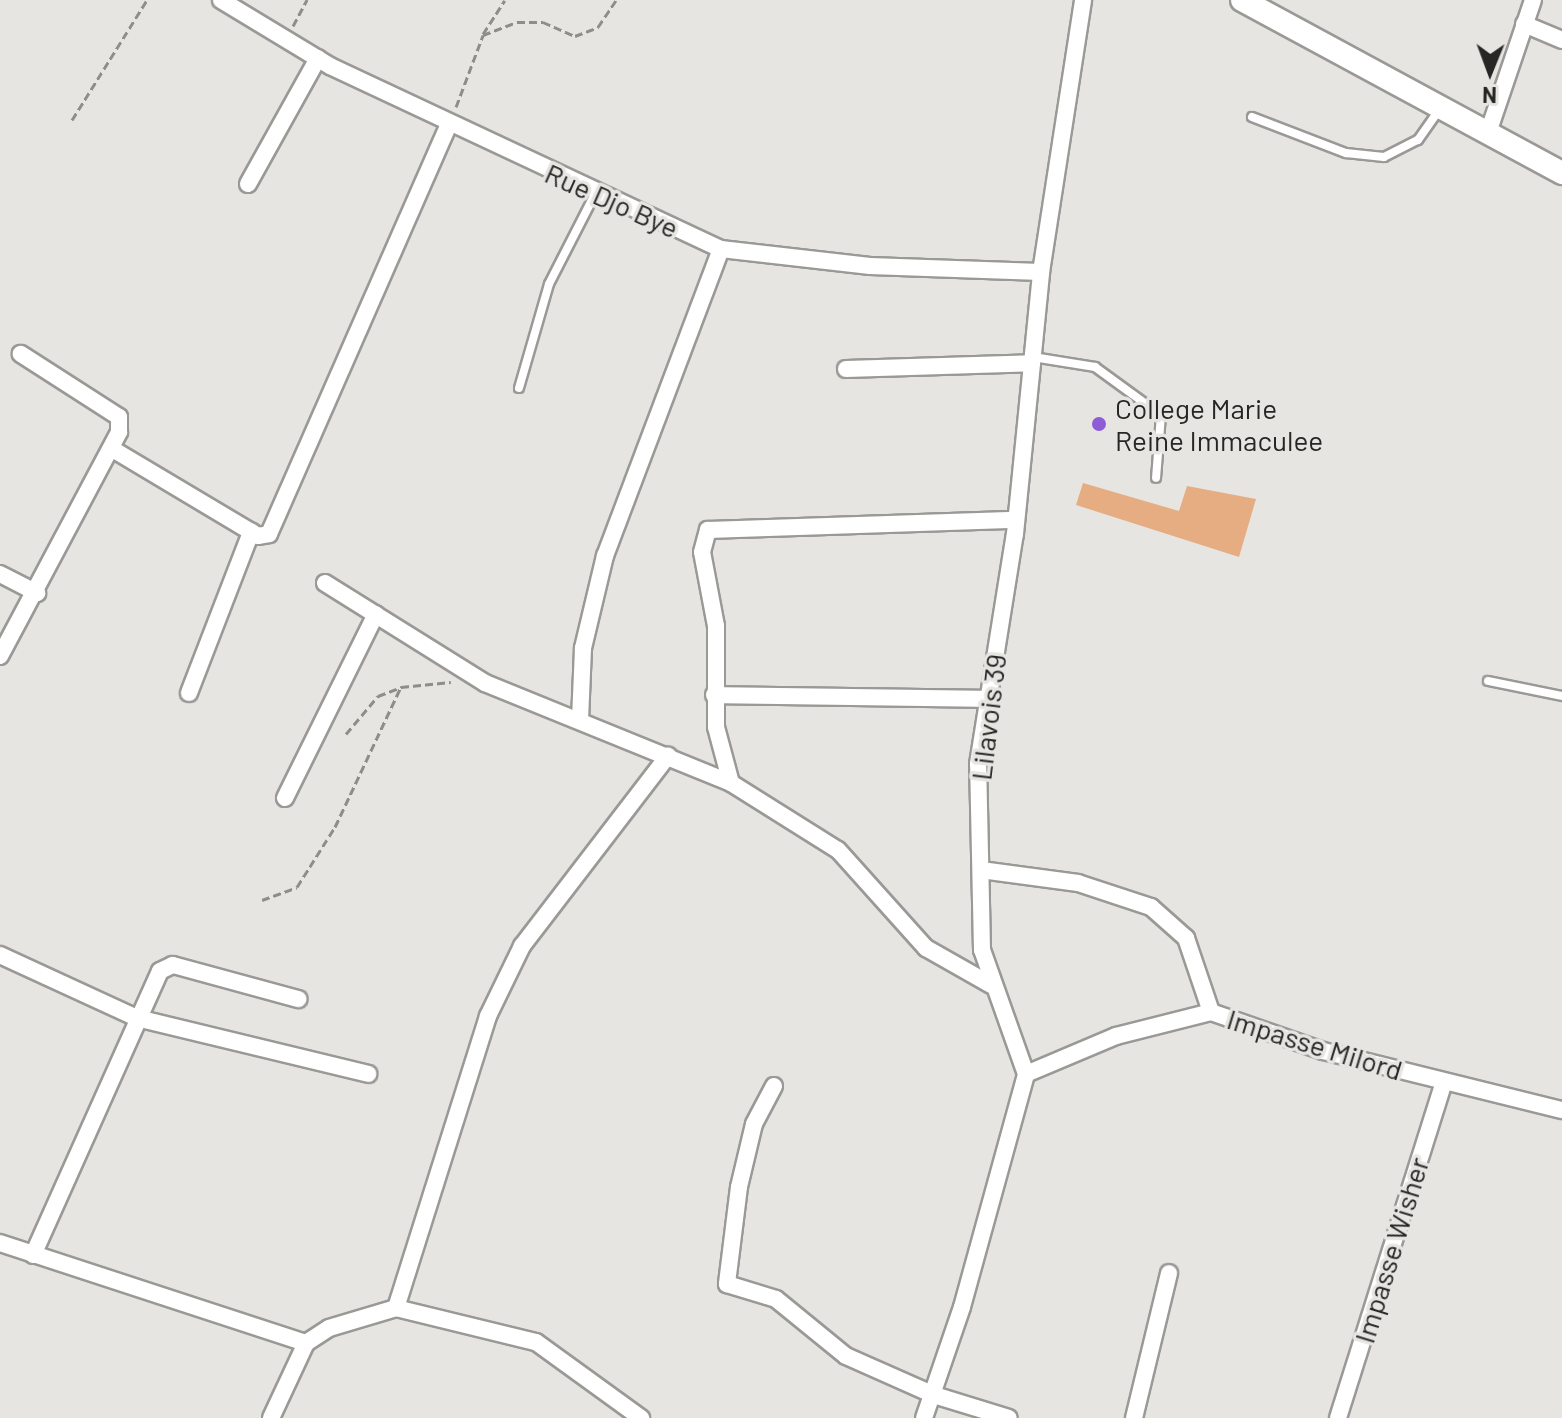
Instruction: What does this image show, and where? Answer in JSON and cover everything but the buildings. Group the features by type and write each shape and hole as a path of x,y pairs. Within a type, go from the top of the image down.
{"main road":[{"path":"1242,0 1439,110 1489,130 1562,173"}],"street":[{"name":"Rue Djo Bye","path":"221,0 287,36 318,58 449,124 595,194 721,249 828,263 1041,272"},
{"name":"Lilavois 39","path":"1026,1074 991,985 982,950 978,764 1016,520 1041,272 1083,0"},
{"path":"1489,130 1533,0"},
{"path":"1524,24 1562,40"},
{"path":"248,184 318,58"},
{"path":"114,450 251,532 262,537 275,528 449,124"},
{"path":"580,720 583,648 605,556 721,249"},
{"path":"0,656 114,450 119,417 21,354"},
{"path":"846,369 1032,360"},
{"path":"731,783 714,695 716,626 702,552 708,530 1016,520"},
{"path":"189,693 251,532"},
{"path":"0,574 37,593"},
{"path":"325,583 485,683 731,783 838,850 926,948 991,985"},
{"path":"285,798 376,614"},
{"path":"714,695 989,699"},
{"path":"396,1308 488,1016 522,946 668,756"},
{"path":"981,870 1078,883 1151,907 1186,938 1211,1012"},
{"path":"0,955 137,1018 368,1074"},
{"path":"33,1255 160,971 173,965 298,999"},
{"name":"Impasse Milord","path":"1026,1074 1129,1031 1211,1012 1444,1082 1562,1110"},
{"path":"924,1418 934,1395 1026,1074"},
{"name":"Impasse Wisher","path":"1338,1418 1444,1082"},
{"path":"774,1086 754,1124 739,1187 727,1284 776,1299 846,1356 934,1395 1009,1418"},
{"path":"0,1243 306,1343"},
{"path":"1134,1418 1169,1273"},
{"path":"271,1418 306,1343 329,1328 396,1308 536,1342 641,1418"}],"lane":[{"path":"1252,117 1346,153 1384,157 1418,140 1439,110"},
{"path":"519,388 549,284 595,194"},
{"path":"1032,360 1095,367 1161,415 1156,478"},
{"path":"1488,681 1562,696"}],"path":[{"path":"72,120 147,0"},
{"path":"287,36 307,0"},
{"path":"449,124 483,35 505,0"},
{"path":"483,35 517,22 543,22 575,36 598,27 616,0"},
{"path":"346,734 378,696 401,687 485,683"},
{"path":"262,900 297,887 335,827 401,687"}],"place":[{"name":"College Marie Reine Immaculee","path":"1099,424"}]}
